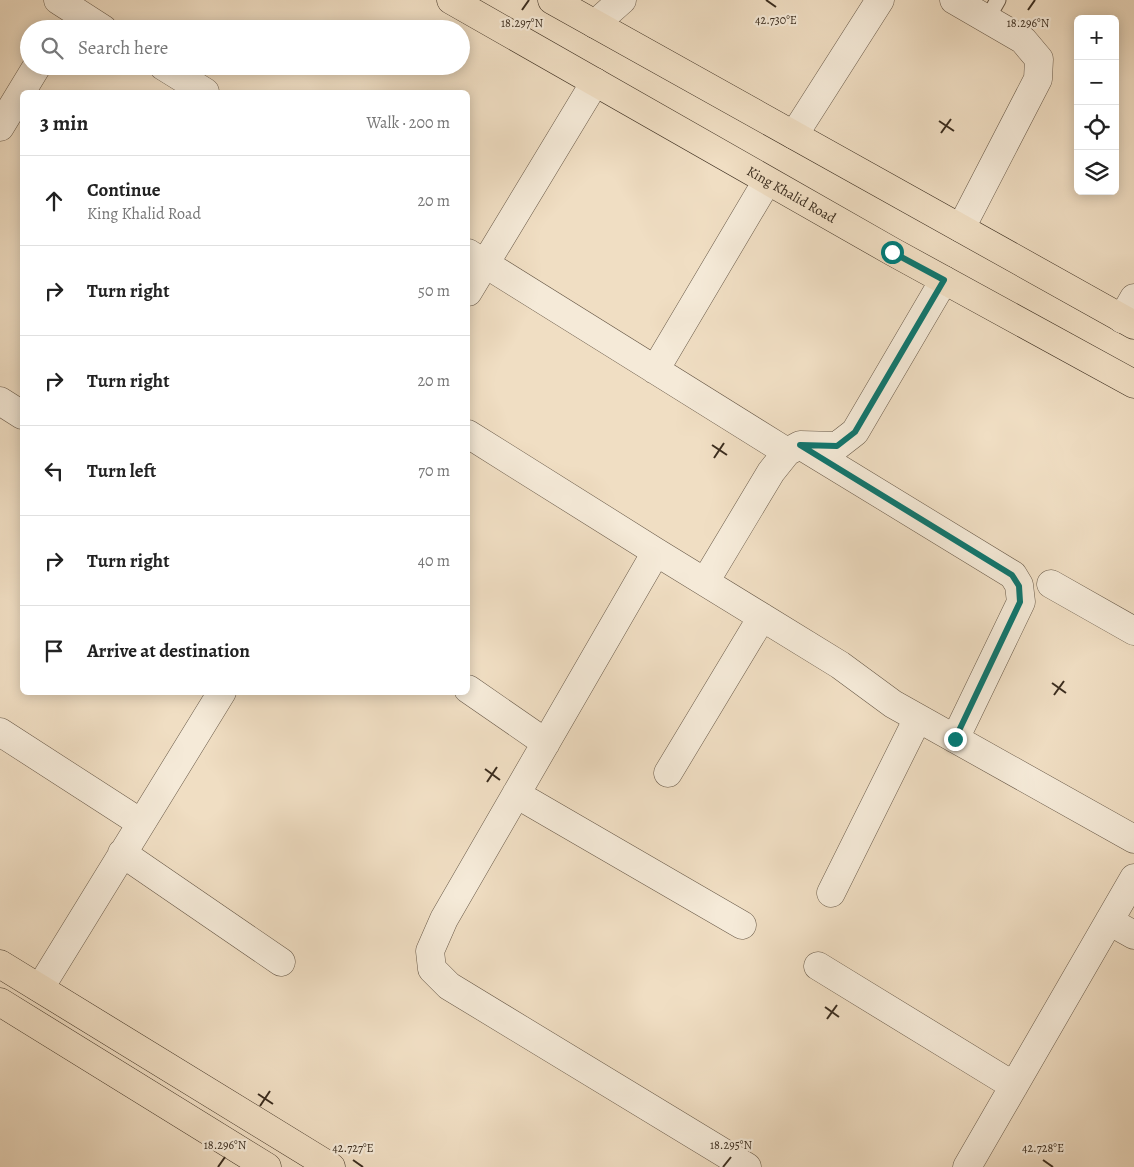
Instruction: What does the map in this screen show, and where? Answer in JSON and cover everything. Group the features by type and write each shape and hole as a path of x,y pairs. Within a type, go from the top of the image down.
{"main road":[{"name":"King Khalid Road","path":"451,0 767,181 1134,384"},
{"path":"552,0 961,228 1130,314"},
{"path":"0,964 331,1167"},
{"path":"0,1002 267,1167"}],"street":[{"path":"595,24 622,0"},
{"path":"794,135 880,0"},
{"path":"954,0 993,10 1039,59 1038,78 961,228"},
{"path":"63,13 80,20"},
{"path":"22,90 32,75"},
{"path":"178,75 202,90"},
{"path":"470,284 476,258 595,82"},
{"path":"0,127 20,94"},
{"path":"655,370 767,181"},
{"path":"476,258 655,370 1012,575 1019,586 1020,602 955,739"},
{"path":"705,582 771,472 794,449 837,446 855,432 944,280"},
{"path":"0,401 20,414"},
{"path":"470,435 840,665 893,704 1134,839"},
{"path":"656,552 444,919 430,951 432,969 449,986 747,1167"},
{"path":"1051,584 1134,631"},
{"path":"668,773 762,617"},
{"path":"470,689 546,743"},
{"path":"40,988 220,695"},
{"path":"831,893 918,718"},
{"path":"0,732 141,823"},
{"path":"516,794 742,925"},
{"path":"122,853 281,962"},
{"path":"967,1167 1134,878"},
{"path":"1109,921 1134,935"},
{"path":"818,966 1014,1086"}],"route":[{"path":"892,252 944,280 855,432 837,446 800,445 1012,575 1019,586 1020,602 955,739"}]}
